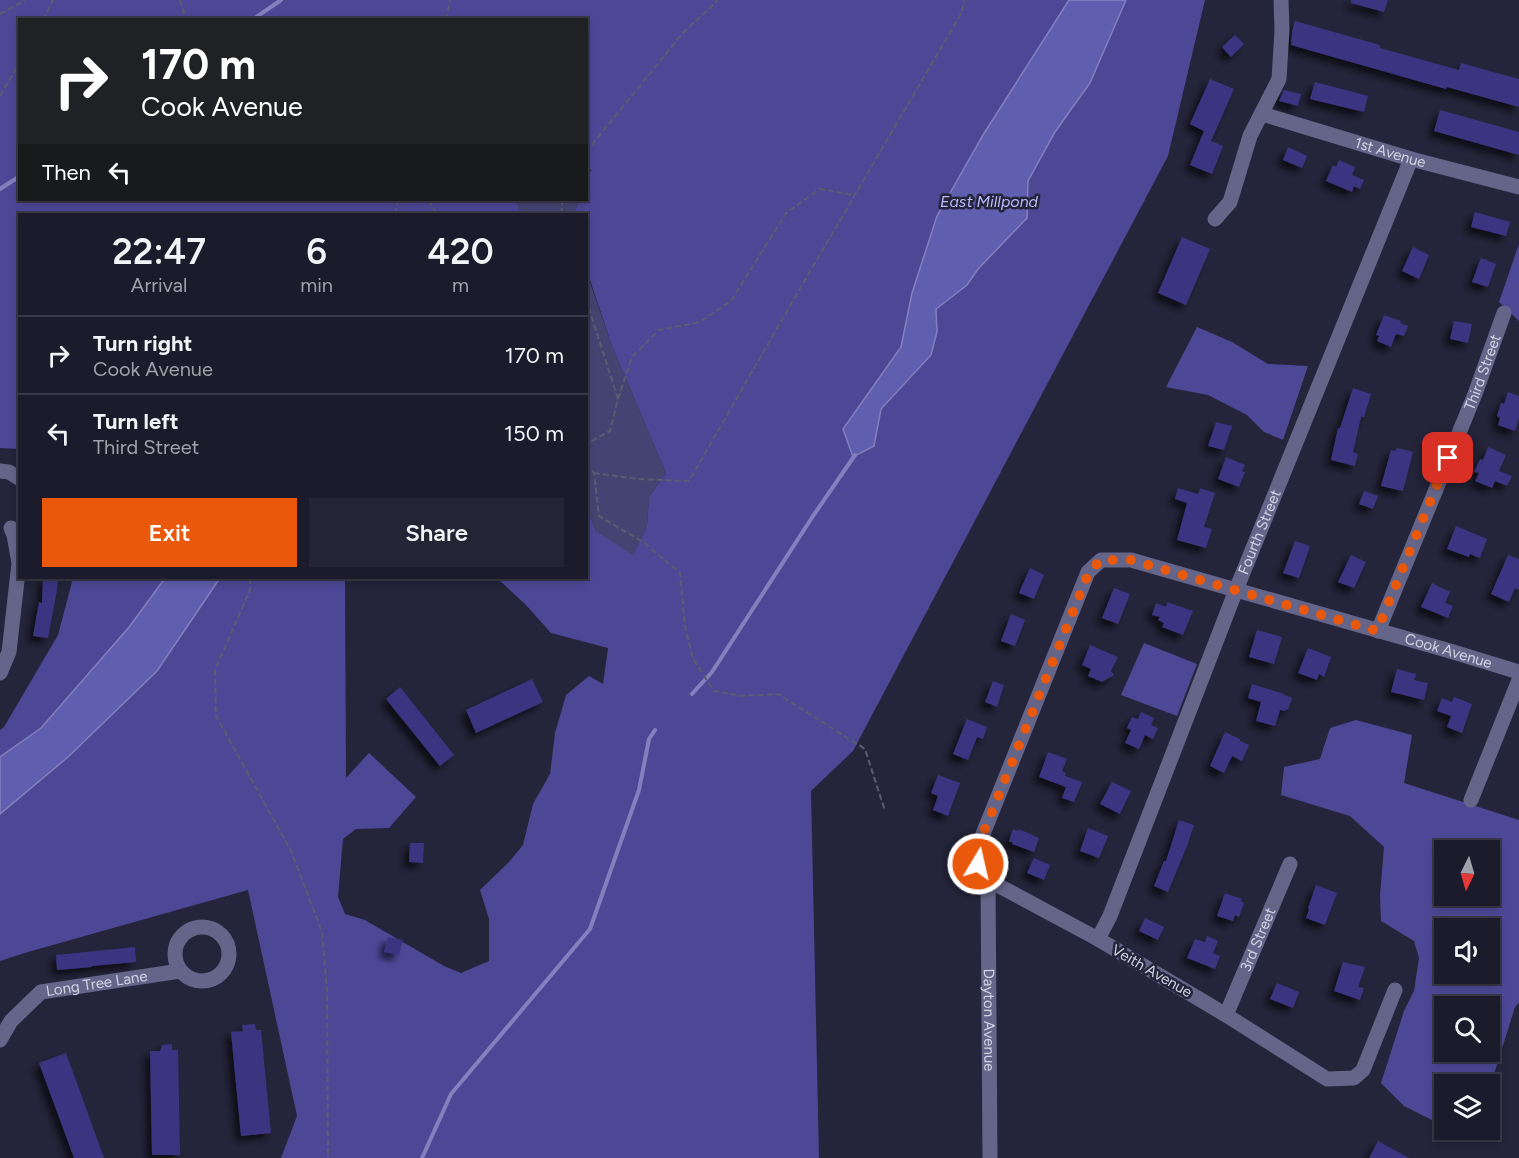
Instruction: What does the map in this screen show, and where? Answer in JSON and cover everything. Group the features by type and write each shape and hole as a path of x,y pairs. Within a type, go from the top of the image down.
{"street":[{"path":"1215,219 1230,202 1250,136 1279,80 1281,0"},
{"name":"1st Avenue","path":"1262,114 1411,159 1519,187"},
{"name":"Fourth Street","path":"1098,939 1110,916 1236,590 1411,159"},
{"name":"Third Street","path":"1377,631 1475,394 1504,314"},
{"path":"0,471 9,472 18,478"},
{"path":"10,528 14,535 18,557"},
{"name":"Cook Avenue","path":"978,864 981,839 1089,572 1101,560 1131,560 1519,672"},
{"path":"0,673 9,652 18,572"},
{"path":"1471,800 1519,680"},
{"name":"Veith Avenue","path":"978,864 988,880 1098,939 1226,1015 1327,1079 1354,1078 1363,1070 1395,990"},
{"name":"3rd Street","path":"1226,1015 1290,864"},
{"name":"Dayton Avenue","path":"988,880 990,1158"},
{"name":"Long Tree Lane","path":"0,1040 11,1021 41,992 180,971"}],"path":[{"path":"0,14 26,0"},
{"path":"44,18 53,0"},
{"path":"180,0 185,18"},
{"path":"446,18 450,0"},
{"path":"588,150 682,34 718,0"},
{"path":"594,473 638,479 689,481 962,12 964,0"},
{"path":"0,96 18,65"},
{"path":"588,443 610,430 632,357 659,330 700,322 731,301 786,213 820,189 854,195"},
{"path":"588,305 618,399"},
{"path":"588,466 594,473 598,516 643,542 680,573 685,627 693,659 714,691 742,696 778,694 865,749 885,812"},
{"path":"250,579 250,590 215,670 216,716 291,851 322,932 327,991 328,1158"}],"shaded area":[{"path":"0,0 1069,0 983,135 937,216 912,293 901,347 843,429 854,457 874,446 881,409 931,355 937,332 936,309 967,285 978,269 1027,218 1028,181 1126,0 1205,0 1168,156 853,751 811,791 819,1158 281,1158 297,1116 248,890 0,961 0,814 68,757 157,671 219,579 345,579 346,778 369,753 416,797 389,828 356,829 343,839 338,897 345,914 365,920 444,966 461,973 489,961 489,919 480,890 523,845 533,804 550,774 555,733 566,695 589,676 603,684 608,648 551,633 498,579 588,579 588,511 596,531 633,555 647,526 649,497 666,473 612,346 588,274 588,213 576,213 580,201 588,201 588,178 591,170 588,166 588,18 18,18 18,201 516,201 522,213 18,213 18,449 0,448"},
{"path":"516,201 580,201 576,213 522,213"},
{"path":"1519,244 1519,321 1499,302"},
{"path":"588,277 612,346 666,473 649,497 647,526 633,556 596,531 588,511"},
{"path":"1197,327 1232,342 1268,364 1308,366 1283,440 1264,432 1247,415 1208,395 1166,387"},
{"path":"73,579 164,579 130,626 41,728 0,757 0,730 4,727 58,635"},
{"path":"1144,643 1197,664 1177,716 1121,695"},
{"path":"1356,720 1412,735 1404,783 1519,820 1519,1003 1515,1007 1500,1055 1500,996 1434,996 1434,1062 1498,1062 1494,1074 1434,1074 1434,1121 1404,1106 1381,1083 1404,1011 1414,991 1419,958 1414,941 1381,921 1380,895 1384,847 1350,816 1281,795 1284,767 1320,759 1330,728"}],"water":[{"name":"East Millpond","path":"1069,0 1126,0 1090,83 1055,132 1028,181 1027,218 978,269 967,285 936,309 937,332 931,355 881,409 874,446 853,457 843,429 901,347 912,293 937,216 983,135"},
{"path":"164,579 219,579 157,671 68,757 0,814 0,757 41,728 130,626"}],"building":[{"path":"1351,0 1388,0 1384,12 1351,3"},
{"path":"1295,21 1459,70 1461,63 1519,79 1519,107 1291,45"},
{"path":"1235,35 1244,44 1231,57 1222,47"},
{"path":"1210,79 1234,89 1211,141 1223,146 1212,174 1190,165 1204,131 1190,124"},
{"path":"1315,82 1368,96 1364,112 1310,99"},
{"path":"1284,90 1301,94 1298,106 1279,101"},
{"path":"1440,110 1519,132 1519,155 1434,131"},
{"path":"1288,147 1307,156 1302,168 1283,160"},
{"path":"1339,160 1355,167 1352,175 1364,180 1360,189 1354,186 1352,192 1326,181 1333,165 1336,167"},
{"path":"1475,212 1510,222 1506,236 1471,227"},
{"path":"1182,237 1210,249 1186,305 1158,293"},
{"path":"1413,247 1429,255 1419,279 1402,271"},
{"path":"1481,258 1496,264 1488,287 1472,282"},
{"path":"1384,315 1408,326 1404,336 1396,334 1391,347 1377,341 1379,336 1376,335"},
{"path":"1454,321 1472,324 1468,343 1450,339"},
{"path":"1353,388 1371,394 1364,417 1361,417 1353,452 1358,454 1355,466 1331,460 1338,428 1340,428"},
{"path":"1508,392 1519,396 1519,418 1515,431 1498,425 1500,418 1497,416"},
{"path":"1216,422 1232,426 1224,450 1208,446"},
{"path":"1488,447 1506,455 1499,471 1512,476 1507,486 1495,481 1492,488 1475,481 1479,473 1474,472 1480,459 1483,460"},
{"path":"1397,448 1413,452 1403,491 1381,486 1391,450 1395,451"},
{"path":"1226,457 1245,465 1242,471 1245,472 1239,487 1218,479"},
{"path":"1178,488 1198,494 1200,488 1215,493 1204,527 1212,529 1206,548 1177,540 1187,503 1175,499"},
{"path":"1364,491 1378,496 1373,509 1359,504"},
{"path":"1456,526 1487,539 1480,558 1470,554 1469,557 1447,549"},
{"path":"1295,541 1310,546 1299,578 1283,573"},
{"path":"1351,555 1366,562 1354,588 1338,582"},
{"path":"1508,555 1519,559 1519,590 1515,588 1509,602 1491,594"},
{"path":"1030,568 1044,575 1034,599 1019,593"},
{"path":"43,579 58,579 48,638 33,636 39,602 42,603"},
{"path":"1432,583 1450,592 1445,603 1453,606 1448,618 1421,607"},
{"path":"1114,588 1130,594 1118,624 1102,618"},
{"path":"1167,602 1193,611 1183,635 1162,627 1164,623 1158,620 1160,617 1152,615 1156,603 1166,607"},
{"path":"1011,614 1025,620 1015,646 1001,641"},
{"path":"1257,630 1282,637 1274,664 1249,657"},
{"path":"1090,645 1118,657 1111,671 1114,675 1102,682 1088,676 1091,669 1082,665"},
{"path":"1308,648 1331,657 1324,677 1319,674 1317,680 1298,673"},
{"path":"1397,669 1416,674 1414,680 1428,683 1424,700 1391,692"},
{"path":"532,679 543,702 476,733 466,710"},
{"path":"993,681 1004,685 997,707 985,702"},
{"path":"1252,684 1292,698 1288,710 1280,710 1275,726 1256,721 1261,702 1248,698"},
{"path":"400,687 454,755 440,766 386,699"},
{"path":"1454,697 1472,704 1462,733 1447,727 1451,716 1437,711 1442,698 1452,702"},
{"path":"1141,712 1154,718 1151,725 1158,728 1153,739 1145,735 1139,749 1125,743 1131,730 1127,728 1132,717 1138,719"},
{"path":"967,719 987,727 983,739 977,737 968,760 953,754"},
{"path":"1225,732 1249,745 1242,761 1232,756 1224,773 1210,766"},
{"path":"1048,752 1067,759 1062,771 1066,773 1065,776 1082,782 1074,802 1062,798 1066,787 1039,777"},
{"path":"938,775 960,783 948,816 933,810 938,796 931,793"},
{"path":"1112,782 1131,791 1120,814 1100,804"},
{"path":"1179,820 1194,825 1168,892 1154,886 1164,861 1166,861"},
{"path":"1088,828 1108,836 1099,858 1080,851"},
{"path":"1013,829 1018,831 1019,829 1039,838 1034,852 1009,841"},
{"path":"410,843 424,843 423,863 409,862"},
{"path":"1034,858 1050,865 1044,880 1027,873"},
{"path":"1316,885 1337,893 1325,925 1306,918"},
{"path":"1225,893 1242,899 1244,903 1239,917 1235,915 1233,921 1217,916"},
{"path":"1145,918 1164,927 1158,940 1139,931"},
{"path":"1207,936 1218,941 1213,953 1220,956 1215,969 1187,958 1195,939 1205,942"},
{"path":"388,937 403,940 399,955 384,952"},
{"path":"135,947 136,962 57,970 56,955"},
{"path":"1343,962 1365,967 1358,987 1364,988 1360,1000 1334,991"},
{"path":"1277,983 1299,992 1293,1008 1270,999"},
{"path":"255,1024 256,1030 261,1030 271,1133 241,1136 231,1032 243,1031 242,1025"},
{"path":"172,1044 172,1050 178,1050 180,1155 152,1155 150,1051 160,1051 162,1045"},
{"path":"66,1053 104,1158 74,1158 39,1063"},
{"path":"1378,1141 1409,1158 1369,1158"}],"waterway":[{"path":"255,18 281,0"},
{"path":"0,189 18,177"},
{"path":"692,694 712,672 855,455"},
{"path":"422,1158 451,1094 590,929 639,790 649,739 655,730"}],"route":[{"path":"978,864 981,839 1089,572 1101,560 1131,560 1377,631 1448,458"}]}
